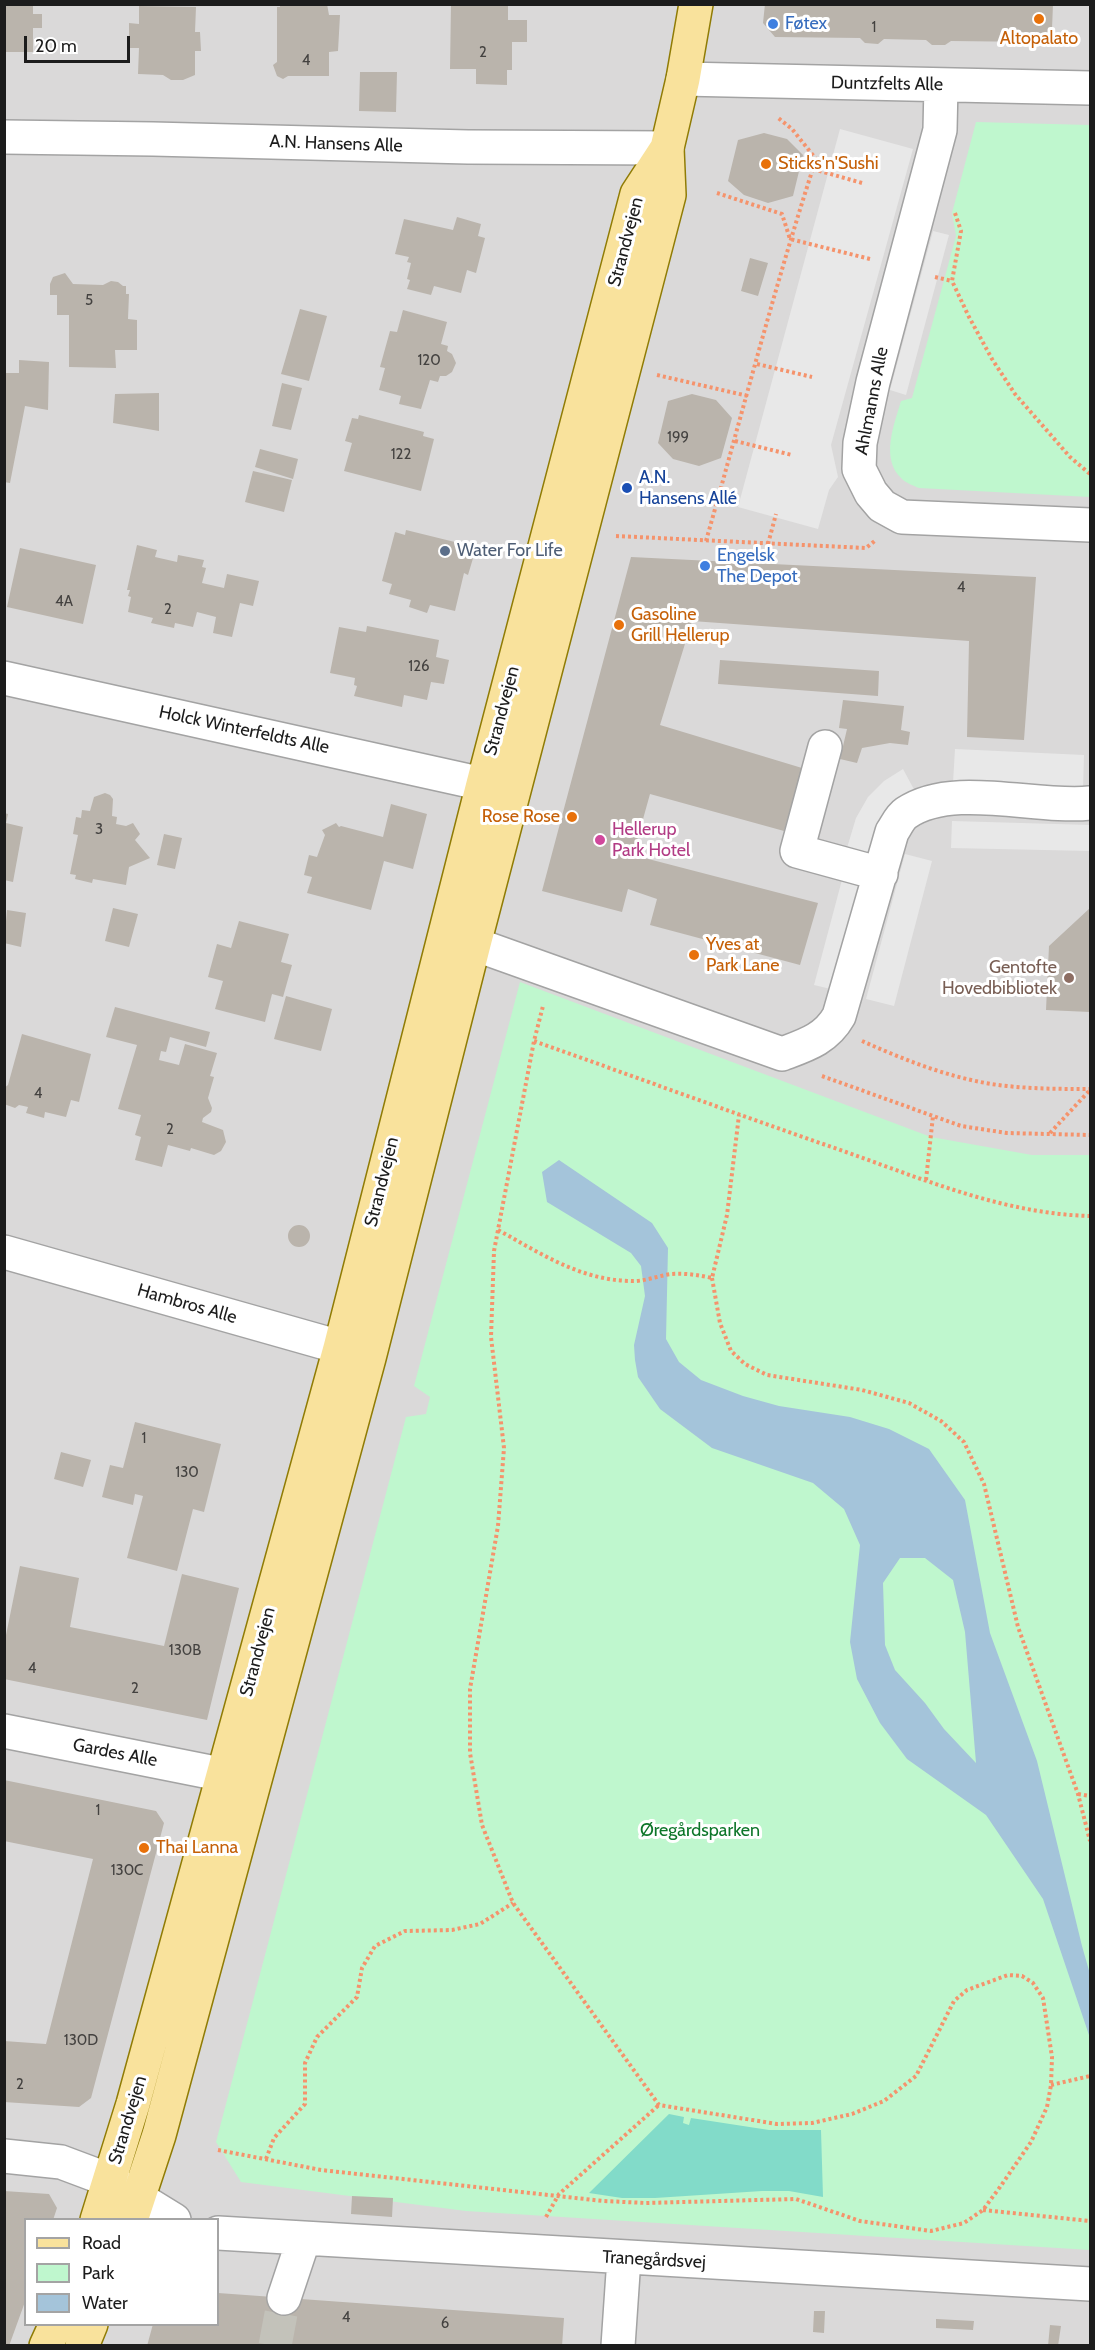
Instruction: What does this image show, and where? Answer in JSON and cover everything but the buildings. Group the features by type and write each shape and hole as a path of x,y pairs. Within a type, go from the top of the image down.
{"main road":[{"name":"Strandvejen","path":"98,2218 133,2104 225,1775 355,1352 474,944 669,195 667,148 683,79 696,4"},
{"name":"Strandvejen","path":"135,2208 159,2134 355,1352 483,784 637,194 667,148"},
{"path":"46,2346 56,2326"},
{"path":"82,2346 91,2326"}],"street":[{"name":"Duntzfelts Alle","path":"683,79 1090,88"},
{"name":"Ahlmanns Alle","path":"902,517 882,506 871,493 859,469 860,443 902,268 940,130 941,85"},
{"name":"A.N. Hansens Alle","path":"4,137 468,147 667,148"},
{"path":"902,517 1090,525"},
{"name":"Holck Winterfeldts Alle","path":"4,678 483,784"},
{"path":"825,747 797,851 881,874"},
{"path":"474,944 782,1054 817,1041 832,1028 847,995 892,832 904,814 926,803 951,798 1090,803"},
{"name":"Hambros Alle","path":"4,1252 355,1352"},
{"name":"Gardes Alle","path":"4,1731 225,1775"},
{"path":"4,2156 61,2162 109,2180 135,2208 168,2218"},
{"name":"Tranegårdsvej","path":"219,2233 528,2253 1090,2284"},
{"path":"284,2298 304,2238"},
{"path":"618,2346 624,2258"}],"path":[{"path":"706,541 757,364 790,238 816,159 792,129 769,110"},
{"path":"813,169 862,183"},
{"path":"717,193 782,214 790,238"},
{"path":"953,204 961,231 952,281 987,351 1015,394 1070,457 1090,474"},
{"path":"790,238 952,281"},
{"path":"757,364 812,376"},
{"path":"624,368 748,396"},
{"path":"735,441 792,455"},
{"path":"768,544 776,514"},
{"path":"582,534 866,548 902,517"},
{"path":"218,2150 321,2170 559,2194 603,2201 646,2203 796,2199 860,2222 931,2231 964,2223 983,2210 1031,2142 1047,2107 1052,2085 1052,2057 1043,1998 1033,1983 1023,1976 1008,1975 968,1990 954,2001 916,2076 884,2101 852,2115 812,2123 777,2124 659,2104 513,1903 482,1825 470,1753 470,1689 498,1526 504,1448 491,1337 494,1251 534,1041 552,971"},
{"path":"832,1028 887,1052 968,1079 1006,1086 1090,1090"},
{"path":"534,1041 926,1180 1011,1206 1064,1215 1090,1216"},
{"path":"782,1054 810,1072 961,1126 1007,1133 1090,1135"},
{"path":"1050,1134 1090,1090"},
{"path":"739,1115 727,1215 712,1278 720,1323 732,1352 745,1364 767,1375 862,1390 909,1403 941,1421 964,1442 984,1484 1018,1627 1078,1794 1090,1841"},
{"path":"926,1180 933,1116"},
{"path":"498,1230 564,1266 596,1278 632,1282 670,1274 690,1274 712,1278"},
{"path":"1078,1794 1090,1796"},
{"path":"266,2159 274,2138 305,2104 305,2063 316,2037 357,1997 363,1968 375,1947 405,1930 452,1930 480,1924 513,1903"},
{"path":"1052,2085 1090,2076"},
{"path":"528,2253 559,2194 659,2104"},
{"path":"983,2210 1090,2221"}],"shaded area":[{"path":"5,5 1090,5 1090,2345 5,2346"},
{"path":"840,129 913,149 831,445 838,477 829,490 818,529 738,507"},
{"path":"933,231 949,235 906,395 890,390"},
{"path":"955,749 1084,755 1083,789 953,783"},
{"path":"903,769 917,795 875,856 847,848 856,818 868,797 884,781"},
{"path":"952,821 1090,825 1090,851 951,848"},
{"path":"905,854 932,861 894,1006 866,999"},
{"path":"843,876 864,881 835,990 814,985"},
{"path":"669,2114 684,2117 683,2123 689,2125 691,2118 769,2130 821,2130 823,2197 789,2191 655,2198 622,2198 589,2193"}],"green space":[{"path":"976,122 1090,125 1090,497 919,488 902,479 895,471 892,462 890,452 895,420 901,401 912,398 956,236 952,213"},
{"name":"Øregårdsparken","path":"520,982 931,1137 1032,1155 1090,1155 1090,2250 466,2211 241,2182 216,2142 406,1417 426,1414 430,1397 414,1386"}],"water":[{"path":"559,1160 652,1223 668,1248 666,1339 679,1362 701,1380 743,1396 779,1406 850,1417 889,1429 929,1449 965,1500 990,1633 1037,1761 1090,1974 1090,2038 1043,1899 986,1815 907,1759 880,1723 857,1679 850,1642 860,1545 844,1509 813,1483 712,1448 660,1409 638,1377 635,1360 634,1345 645,1296 641,1266 631,1253 547,1202 542,1172","holes":["900,1558 925,1558 953,1580 965,1632 976,1763 944,1729 925,1703 895,1670 885,1645 883,1583"]}],"tunnel":[{"path":"275,2346 284,2298"}],"place":[{"name":"Altopalato","path":"1039,19"},
{"name":"Føtex","path":"773,24"},
{"name":"Sticks'n'Sushi","path":"766,164"},
{"name":"A.N. Hansens Allé","path":"627,488"},
{"name":"Water For Life","path":"445,551"},
{"name":"Engelsk The Depot","path":"705,566"},
{"name":"Gasoline Grill Hellerup","path":"619,625"},
{"name":"Rose Rose","path":"572,817"},
{"name":"Hellerup Park Hotel","path":"600,840"},
{"name":"Yves at Park Lane","path":"694,955"},
{"name":"Gentofte Hovedbibliotek","path":"1069,978"},
{"name":"Thai Lanna","path":"144,1848"}]}
